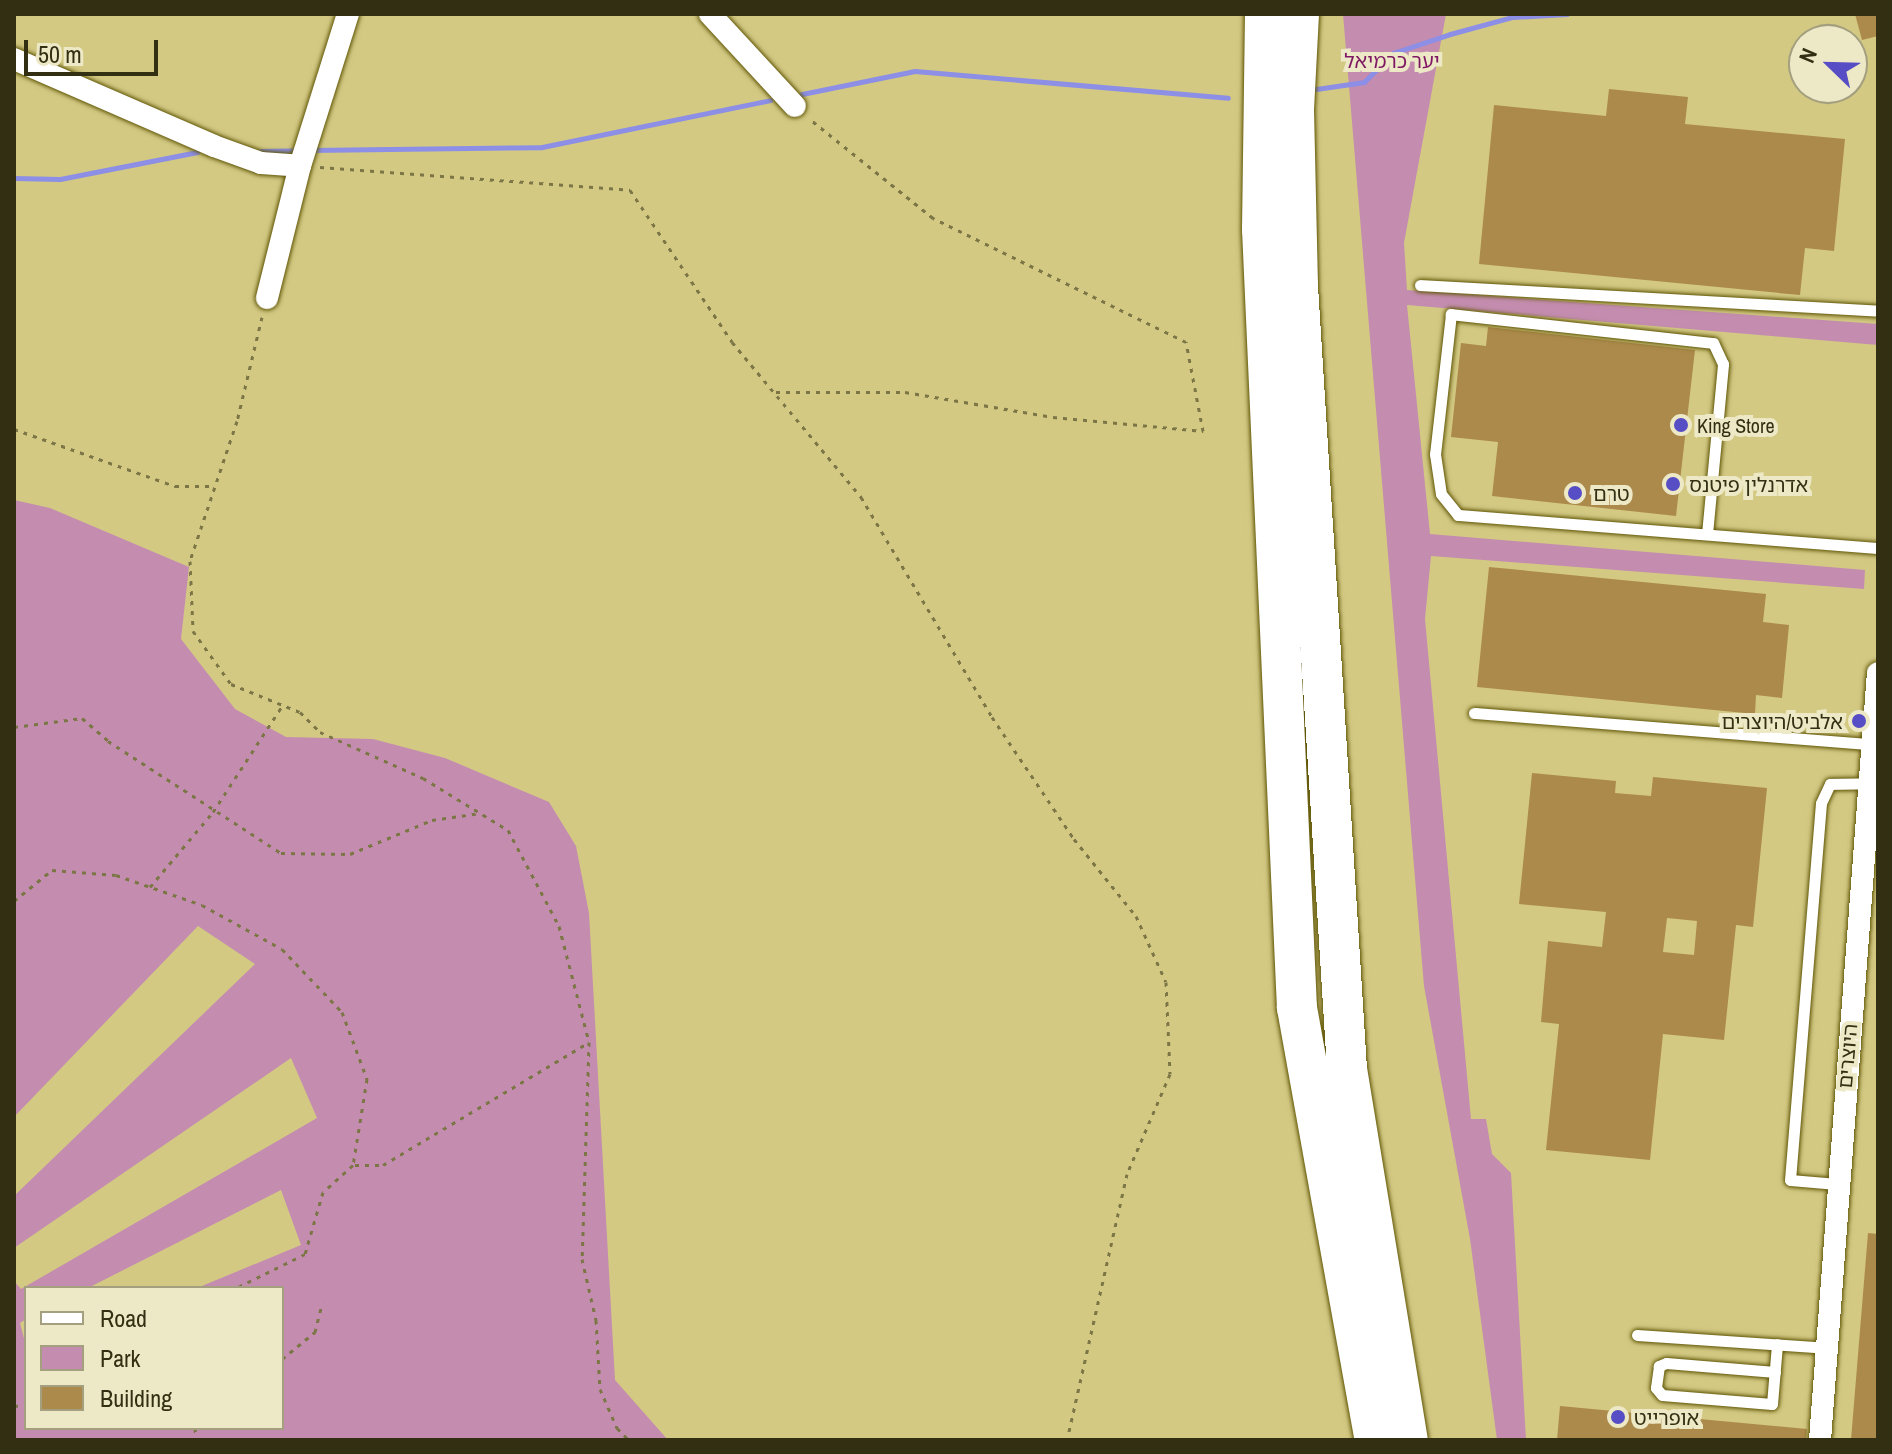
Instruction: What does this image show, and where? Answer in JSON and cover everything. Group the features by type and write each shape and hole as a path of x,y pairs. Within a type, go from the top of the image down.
{"highway":[{"path":"1265,14 1262,229 1297,1008 1375,1440"},
{"path":"1299,14 1294,110 1298,286 1347,1069 1408,1440"}],"street":[{"path":"267,298 301,164 348,14"},
{"path":"710,14 795,106"},
{"path":"14,59 214,146 261,163 301,164"},
{"name":"היוצרים","path":"1820,1440 1878,673"}],"lane":[{"path":"1420,285 1878,311"},
{"path":"1707,534 1723,371 1722,355 1708,339 1451,314 1435,454 1441,494 1458,515 1878,548"},
{"path":"1474,713 1872,744"},
{"path":"1837,1184 1790,1180 1821,803 1830,784 1869,783"},
{"path":"1637,1335 1826,1348"},
{"path":"1775,1372 1666,1363 1659,1366 1656,1388 1662,1395 1772,1404 1775,1372 1777,1344"}],"path":[{"path":"776,392 905,392 1053,417 1203,431 1186,342 933,218 795,106"},
{"path":"301,164 630,190 732,342 861,497 992,717 1074,839 1136,916 1166,982 1170,1074 1127,1174 1067,1440"},
{"path":"267,298 215,486 190,561 193,631 231,684 300,712 320,732 423,778 508,830 559,926 589,1042 582,1259 596,1320 600,1389 617,1428 629,1440"},
{"path":"14,429 175,486 215,486"},
{"path":"150,887 213,812 283,705"},
{"path":"14,727 82,718 213,812 281,853 350,854 432,820 481,813"},
{"path":"14,901 52,870 116,875 202,905 282,949 342,1012 367,1079 353,1165 323,1192 305,1254 240,1286"},
{"path":"353,1165 383,1165 589,1042"},
{"path":"284,1357 315,1332 322,1303"}],"green space":[{"name":"יער כרמיאל","path":"1343,14 1446,14 1404,243 1407,290 1878,324 1878,345 1407,305 1430,534 1865,570 1864,589 1431,556 1425,619 1471,1119 1486,1119 1492,1154 1511,1173 1526,1440 1497,1440 1470,1239 1424,986"},
{"path":"14,500 50,508 189,567 181,639 235,709 286,737 373,739 445,758 549,802 576,846 589,913 615,1380 668,1440 14,1440 14,1281 21,1289 24,1287 24,1320 20,1323 24,1338 24,1430 284,1430 284,1286 202,1286 301,1245 281,1190 92,1286 26,1286 317,1118 291,1058 14,1248 14,1196 255,964 198,926 14,1117"}],"building":[{"path":"1855,14 1878,14 1878,36 1868,38 1868,24 1858,24"},
{"path":"1609,89 1688,97 1685,124 1845,139 1834,251 1805,248 1800,295 1479,264 1494,105 1606,116"},
{"path":"1488,327 1695,350 1676,516 1492,496 1498,442 1451,437 1461,343 1486,346"},
{"path":"1489,567 1766,594 1763,622 1789,625 1782,698 1756,695 1755,714 1477,687"},
{"path":"1532,773 1616,781 1615,793 1651,796 1653,777 1767,788 1753,927 1736,925 1724,1040 1663,1034 1650,1160 1546,1150 1559,1024 1541,1022 1548,941 1602,947 1606,912 1519,904","holes":["1667,918 1697,921 1694,955 1663,952"]},
{"path":"1868,1233 1878,1234 1878,1440 1851,1440"},
{"name":"אופרייט","path":"1560,1406 1807,1429 1806,1440 1557,1440"}],"waterway":[{"path":"1316,89 1364,82 1393,53 1450,34 1512,17 1567,14"},
{"path":"802,94 915,71 1228,98"},
{"path":"310,150 542,147 770,100"},
{"path":"261,151 300,150"},
{"path":"14,178 60,179 197,152"}],"place":[{"name":"King Store","path":"1681,425"},
{"name":"אדרנלין פיטנס","path":"1673,484"},
{"name":"טרם","path":"1575,493"},
{"name":"אלביט/היוצרים","path":"1859,721"},
{"name":"אופרייט","path":"1618,1417"}]}
